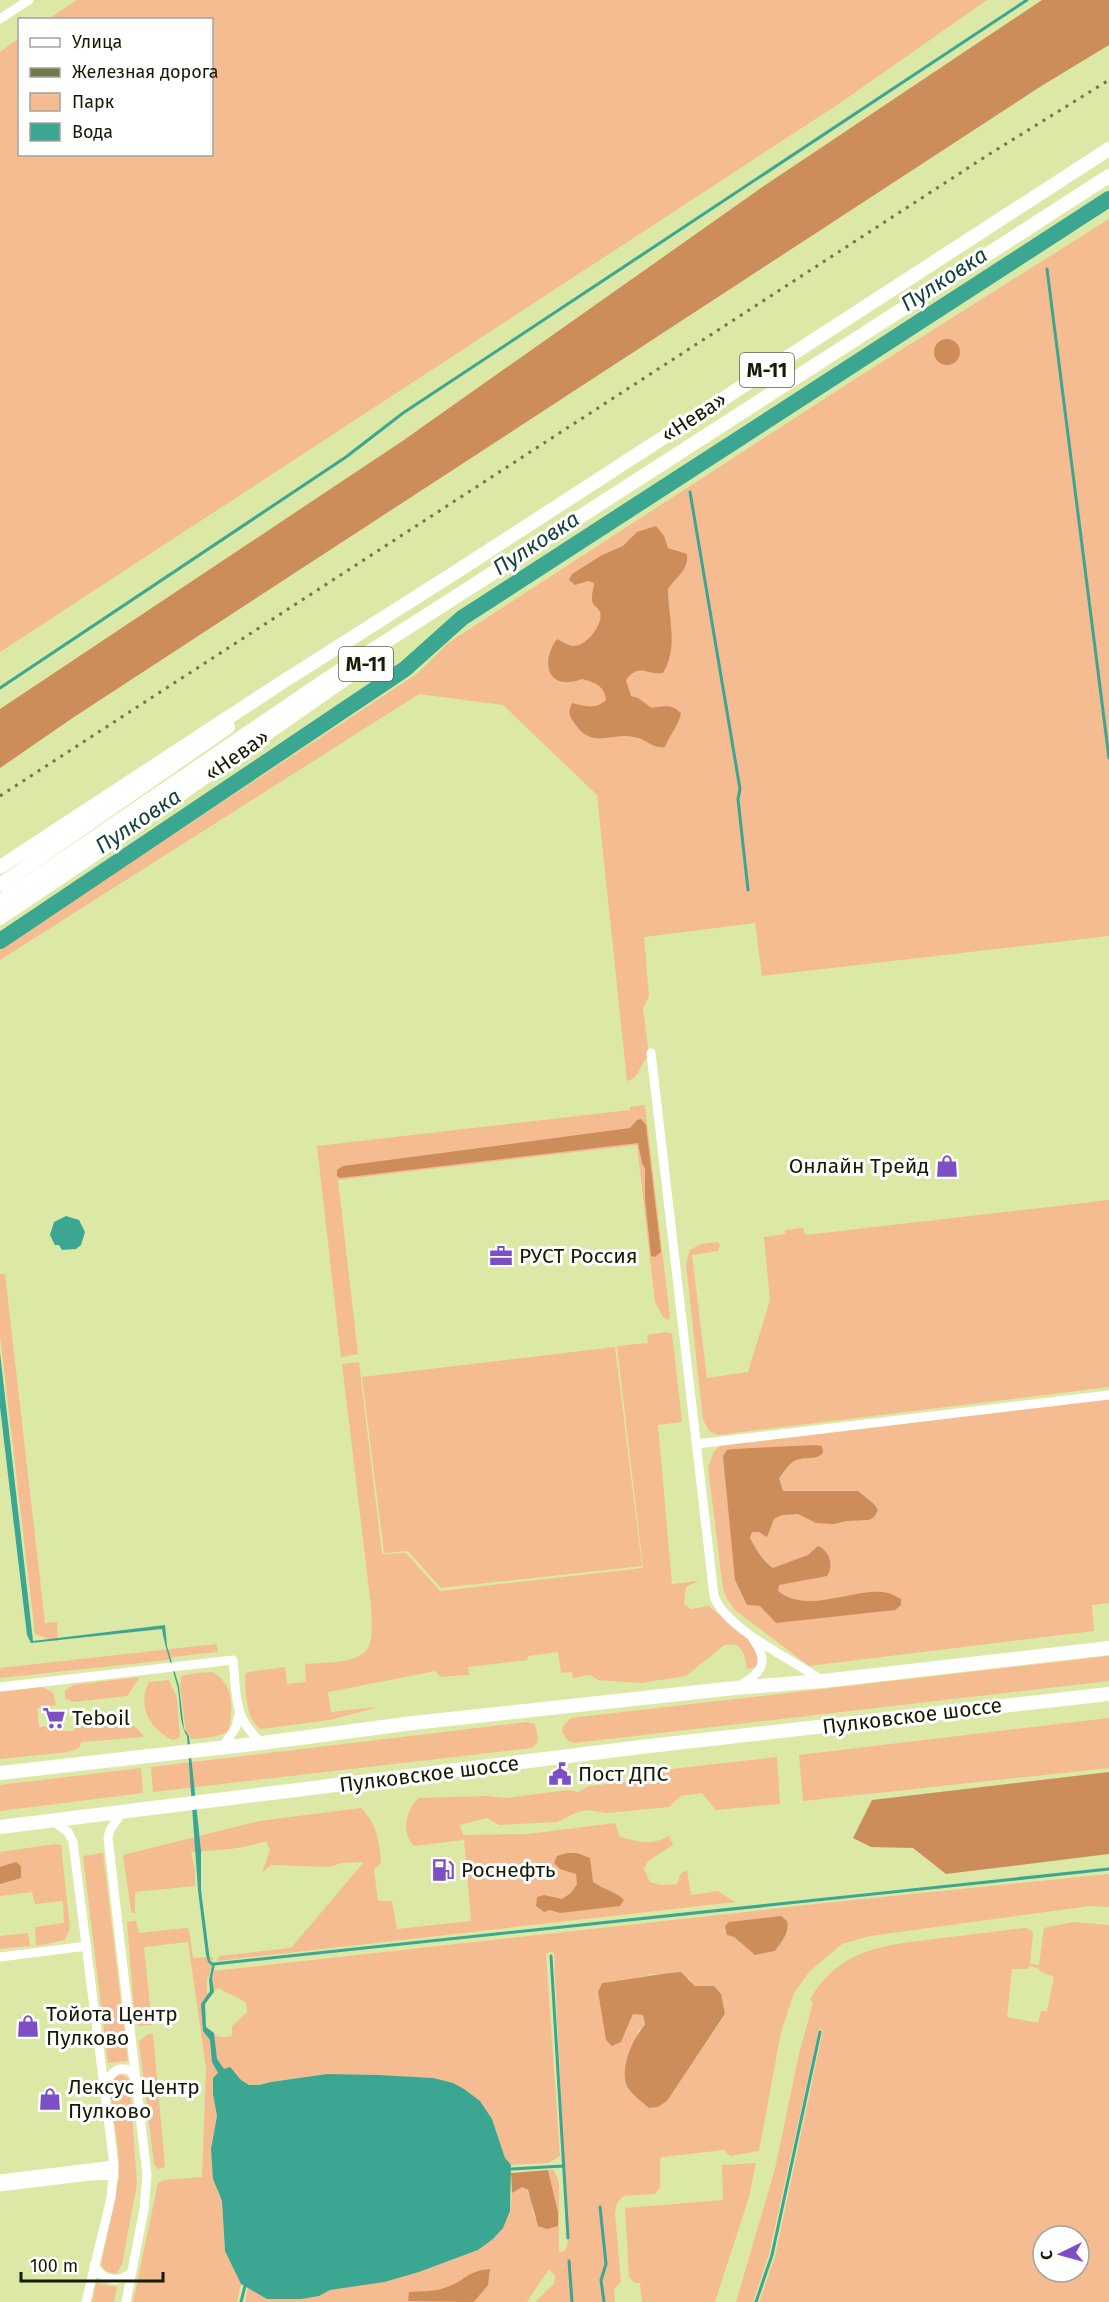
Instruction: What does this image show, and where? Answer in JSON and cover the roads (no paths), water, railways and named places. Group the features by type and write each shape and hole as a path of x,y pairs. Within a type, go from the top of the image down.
{"highway":[{"name":"«Нева»","path":"0,867 281,682 309,667 1109,148"},
{"name":"«Нева»","path":"0,902 321,682 1109,176"},
{"name":"«Нева»","path":"0,918 405,638 471,587"},
{"name":"«Нева»","path":"0,885 286,687 309,667"},
{"path":"0,1773 222,1748 413,1723 735,1688 823,1681 1109,1648"},
{"name":"Пулковское шоссе","path":"0,1827 640,1747 1109,1694"}],"street":[{"path":"0,19 30,0"},
{"path":"651,1053 714,1596 727,1616 750,1634 779,1655 823,1681"},
{"path":"696,1444 1109,1395"},
{"path":"735,1688 753,1677 762,1663 761,1649 750,1634"},
{"path":"0,1687 233,1660 239,1712 244,1725 262,1743"},
{"path":"222,1748 236,1727 239,1712"},
{"path":"122,1811 114,1820 108,1838 147,2175 144,2209 126,2302"},
{"path":"53,1821 63,1827 73,1842 114,2170 111,2198 86,2302"},
{"path":"0,1956 87,1946"},
{"path":"105,2084 111,2074 122,2069 131,2071 136,2082"},
{"path":"0,2179 114,2170"},
{"path":"0,2187 90,2176 114,2170"},
{"path":"94,2265 102,2276 114,2280 132,2272"}],"water":[{"path":"66,1216 79,1220 85,1232 81,1245 76,1249 62,1250 59,1245 55,1245 50,1235 54,1222"},
{"path":"0,1353 33,1641 165,1625 167,1646 179,1686 184,1729 189,1736 201,1851 201,1890 210,1961 215,1964 212,1978 214,1992 205,2004 206,2027 214,2033 217,2059 224,2069 230,2067 241,2080 249,2085 327,2074 433,2078 453,2083 464,2089 480,2101 492,2119 505,2158 511,2165 510,2211 503,2228 478,2250 419,2272 384,2282 330,2290 319,2296 301,2299 267,2299 241,2284 225,2251 222,2201 213,2179 211,2149 217,2116 213,2078 218,2073 212,2062 210,2040 203,2031 201,2004 210,1991 209,1980 212,1966 206,1955 198,1890 187,1736 184,1730 181,1717 177,1685 162,1629 31,1643 27,1635 0,1407"}],"waterway":[{"path":"0,688 346,457 403,413 1027,0"},
{"name":"Пулковка","path":"0,941 405,669 462,618 1109,199"},
{"path":"1047,269 1109,758"},
{"path":"690,492 740,789 738,799 748,890"},
{"path":"214,1964 1109,1869"},
{"path":"551,1956 568,2238"},
{"path":"756,2302 772,2255 820,2032"},
{"path":"512,2169 563,2166"},
{"path":"600,2207 606,2264 601,2280 604,2302"},
{"path":"569,2261 572,2302"},
{"path":"241,2302 245,2286"}],"railway":[{"path":"0,796 988,155 1109,80"}],"place":[{"name":"Онлайн Трейд","path":"947,1166"},
{"name":"РУСТ Россия","path":"501,1256"},
{"name":"Teboil","path":"54,1718"},
{"name":"Пост ДПС","path":"560,1774"},
{"name":"Роснефть","path":"443,1870"},
{"name":"Тойота Центр Пулково","path":"28,2026"},
{"name":"Лексус Центр Пулково","path":"50,2099"}]}
